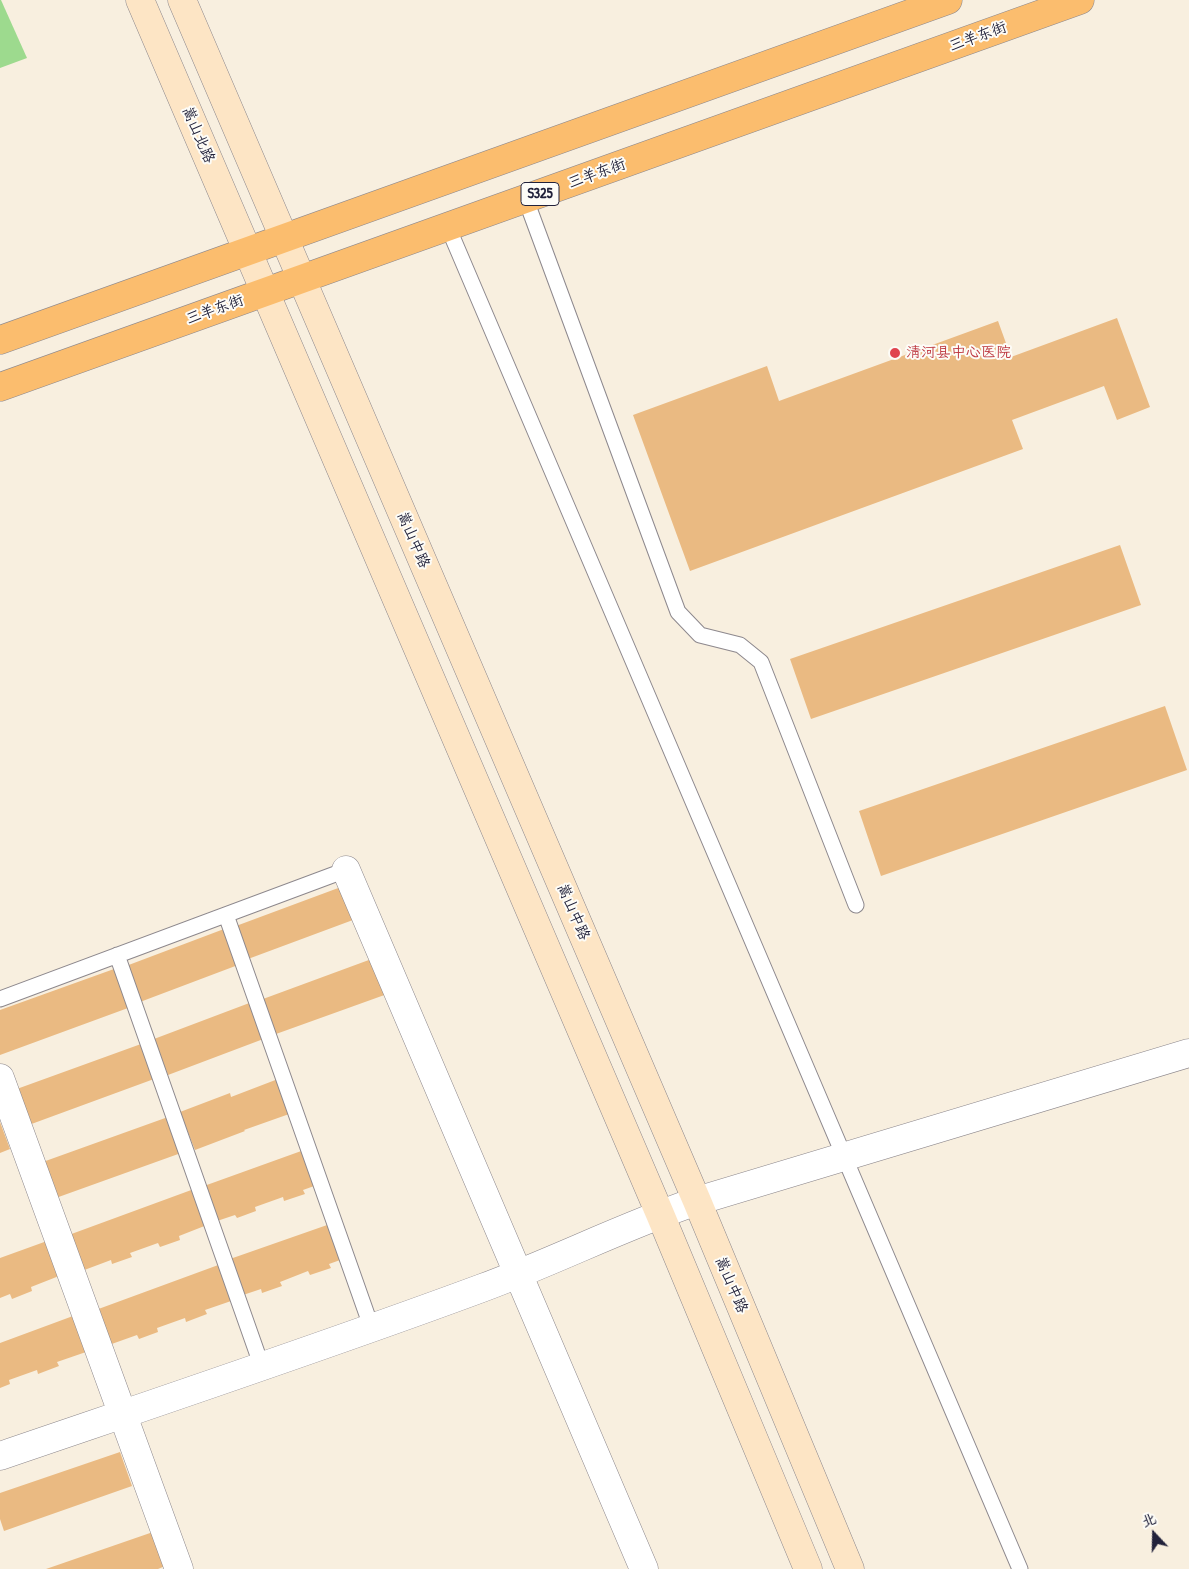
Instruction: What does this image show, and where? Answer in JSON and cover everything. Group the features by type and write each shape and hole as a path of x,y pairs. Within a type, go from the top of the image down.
{"main road":[{"name":"三羊东街","path":"0,387 257,271 948,0"},
{"name":"三羊东街","path":"0,340 257,271 293,258 448,228 1064,3"}],"street":[{"name":"嵩山北路","path":"140,0 257,271"},
{"path":"182,0 293,258"},
{"name":"嵩山中路","path":"293,258 696,1202 850,1569"},
{"path":"257,271 660,1214 808,1569"},
{"path":"346,870 644,1569"},
{"path":"0,1456 372,1329 519,1274 660,1214 1189,1053"},
{"path":"0,1078 180,1569"}],"lane":[{"path":"526,200 678,612 700,635 740,645 761,662 856,905"},
{"path":"448,228 1020,1569"},
{"path":"0,999 346,870"},
{"path":"226,915 372,1329"},
{"path":"117,955 262,1367"}],"green space":[{"path":"0,0 27,58 0,68"}],"building":[{"path":"1117,318 1150,407 1117,420 1104,386 1012,420 1023,449 690,571 633,415 767,366 779,401 998,321 1011,357"},
{"path":"1120,545 1141,605 811,719 790,659"},
{"path":"1165,706 1187,770 881,876 859,811"},
{"path":"349,884 361,917 248,959 236,926"},
{"path":"224,929 238,965 140,1002 126,966"},
{"path":"377,957 390,993 276,1034 263,999"},
{"path":"114,969 128,1008 0,1055 0,1010"},
{"path":"252,1002 266,1038 168,1075 154,1039"},
{"path":"141,1044 154,1079 26,1126 14,1090"},
{"path":"278,1079 292,1113 195,1150 180,1112 230,1093 231,1097"},
{"path":"168,1117 181,1153 53,1199 40,1163"},
{"path":"0,1122 10,1149 0,1153"},
{"path":"304,1150 317,1185 303,1190 305,1194 284,1201 283,1197 255,1207 256,1211 237,1218 235,1215 217,1221 204,1186"},
{"path":"194,1189 207,1225 179,1236 180,1240 160,1247 158,1243 130,1253 132,1257 112,1264 111,1260 79,1272 66,1236"},
{"path":"330,1224 343,1259 329,1264 331,1268 310,1275 308,1271 280,1282 282,1286 262,1293 261,1289 243,1295 230,1259"},
{"path":"47,1241 59,1276 31,1287 32,1291 12,1299 10,1294 0,1298 0,1258"},
{"path":"221,1264 234,1300 205,1310 207,1314 186,1322 185,1318 157,1328 158,1332 139,1339 137,1335 106,1346 93,1311"},
{"path":"73,1316 86,1352 57,1362 59,1366 38,1374 37,1370 9,1380 10,1384 0,1388 0,1343"},
{"path":"120,1452 132,1486 4,1531 0,1519 0,1493"},
{"path":"153,1532 165,1566 158,1569 46,1569"}],"place":[{"name":"清河县中心医院","path":"895,353"}]}
